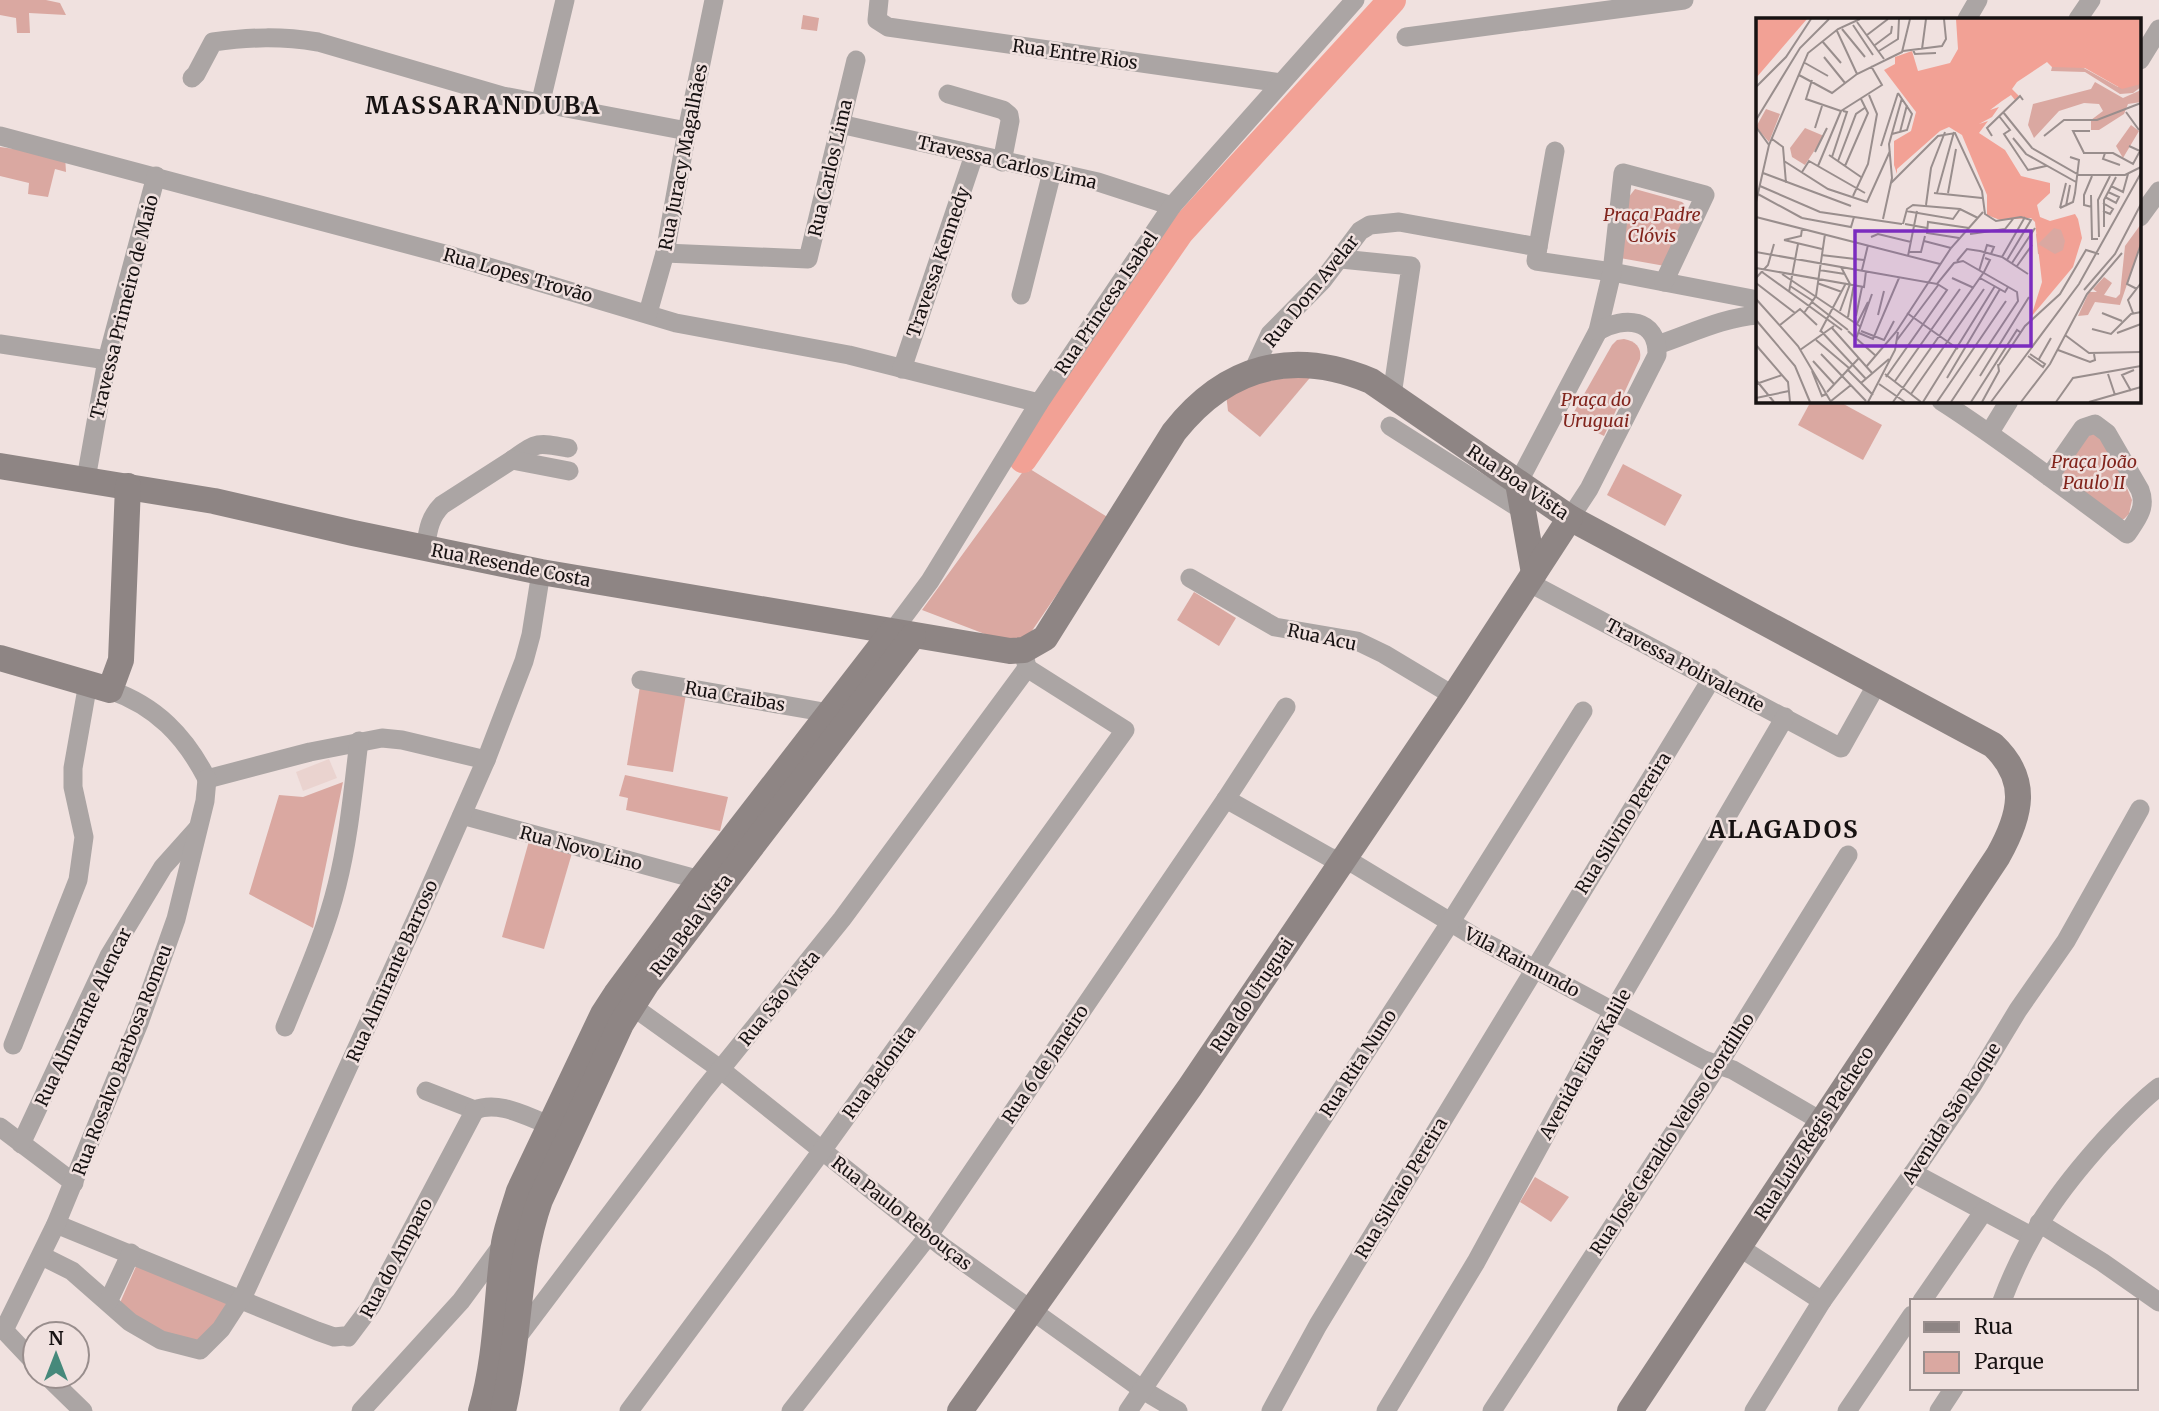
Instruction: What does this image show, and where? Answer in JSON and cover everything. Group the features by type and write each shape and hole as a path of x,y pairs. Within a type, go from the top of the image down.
{"main road":[{"name":"Rua Boa Vista","path":"1025,659 1045,638 1174,432 1191,412 1209,395 1253,371 1278,365 1329,368 1361,377 1392,394 1570,518 1993,745 2006,757 2013,769 2019,800 2010,835 1998,856"},
{"name":"Rua Resende Costa","path":"0,466 214,501 425,549 541,572 713,599 998,650 1025,659"},
{"path":"1518,484 1531,578"},
{"path":"0,658 99,687 121,660 128,486"},
{"name":"Rua do Uruguai","path":"960,1411 1190,1087 1454,696 1570,518"},
{"name":"Rua Bela Vista","path":"515,1244 519,1191 603,1014 700,880 829,713 903,634"},
{"name":"Rua Bela Vista","path":"515,1244 540,1199 621,1024 632,1006 903,634"},
{"name":"Rua Luiz Régis Pacheco","path":"1630,1411 1998,856"},
{"path":"481,1411 493,1355 498,1309 515,1244"},
{"path":"503,1411 516,1339 515,1244"}],"street":[{"path":"540,105 565,0"},
{"name":"Rua Juracy Magalhães","path":"648,313 665,253 714,0"},
{"name":"Rua Princesa Isabel","path":"903,634 930,580 1039,403 1172,206 1355,0"},
{"path":"1406,37 1624,4 1684,0"},
{"path":"1968,18 1978,0"},
{"path":"2079,18 2091,0"},
{"name":"Rua Entre Rios","path":"878,7 877,20 888,27 1281,83"},
{"path":"2142,57 2159,29"},
{"path":"192,78 213,42 283,36 330,45 540,105 687,131"},
{"name":"Rua Carlos Lima","path":"665,253 808,259 856,60"},
{"path":"948,94 1003,110 1009,115 1002,162"},
{"name":"Travessa Carlos Lima","path":"840,124 1126,190 1172,206"},
{"name":"Rua Lopes Trovão","path":"0,135 464,259 676,323 849,355 1039,403"},
{"path":"1555,151 1536,261 1612,272 1756,300"},
{"name":"Travessa Kennedy","path":"902,369 974,155"},
{"path":"1021,295 1052,172"},
{"path":"1518,484 1598,331 1612,272 1623,173 1705,195 1664,282"},
{"name":"Travessa Primeiro de Maio","path":"86,479 107,360 156,176"},
{"path":"2142,213 2159,191"},
{"name":"Rua Dom Avelar","path":"1253,371 1270,334 1323,280 1360,231 1370,225 1399,222 1538,247"},
{"path":"1341,259 1411,266 1392,394"},
{"path":"1712,290 1717,304 1716,324"},
{"path":"1657,345 1716,324 1756,316"},
{"path":"1570,518 1590,489 1654,366 1657,345 1642,325 1632,321 1611,324 1598,331"},
{"path":"0,344 107,360"},
{"path":"1943,402 1990,432 2049,477 2127,534 2141,512 2143,498 2112,440 2095,424 2083,428 2049,477"},
{"path":"1990,432 2008,402"},
{"name":"Rua Boa Vista","path":"1390,426 1522,510"},
{"path":"425,549 429,524 442,505 535,444 568,448"},
{"path":"512,460 569,471"},
{"name":"Rua Almirante Barroso","path":"108,1302 130,1322 161,1340 200,1350 221,1329 241,1298 486,760 524,661 541,572"},
{"name":"Rua Acu","path":"1190,578 1275,626 1357,642 1384,654 1454,696"},
{"name":"Travessa Polivalente","path":"1531,578 1841,748 1878,682"},
{"name":"Rua Belonita","path":"629,1411 821,1152 1125,730 1025,659"},
{"name":"Rua São Vista","path":"516,1339 720,1069 842,919 1025,659"},
{"name":"Rua Silvino Pereira","path":"1534,967 1712,678"},
{"name":"Rua Craibas","path":"641,680 829,713"},
{"path":"13,1045 78,880 84,837 73,787 73,768 99,687 133,698 166,720 196,757 207,779 359,741 382,738 402,740 486,760"},
{"name":"Rua 6 de Janeiro","path":"791,1411 929,1235 1286,707"},
{"name":"Rua Rita Nuno","path":"1128,1411 1450,923 1583,710"},
{"name":"Avenida Elias Kalile","path":"1386,1411 1476,1262 1613,1011 1785,717"},
{"path":"285,1027 319,943 337,885 347,837 359,741"},
{"name":"Rua Rosalvo Barbosa Romeu","path":"2,1328 42,1256 138,1023 176,919 199,827 207,779"},
{"name":"Vila Raimundo","path":"1226,799 1329,857 1356,865 1450,923 1613,1011 1718,1065 1733,1070 1821,1121"},
{"name":"Avenida São Roque","path":"1760,1409 1822,1301 1913,1173 1972,1086 2018,1010 2067,940 2140,809"},
{"name":"Rua Novo Lino","path":"462,815 700,880"},
{"name":"Rua Almirante Alencar","path":"22,1144 109,956 163,867 199,827"},
{"name":"Rua José Geraldo Veloso Gordilho","path":"1492,1411 1718,1065 1848,855"},
{"name":"Rua Silvaio Pereira","path":"1271,1411 1318,1325 1534,967"},
{"name":"Rua Paulo Rebouças","path":"632,1006 720,1069 821,1152 1032,1312 1143,1390 1178,1411"},
{"path":"2003,1299 2035,1229 2085,1161 2144,1098 2159,1087"},
{"path":"426,1091 475,1110 496,1106 550,1125"},
{"name":"Rua do Amparo","path":"241,1298 317,1331 334,1337 348,1337 372,1305 475,1110"},
{"path":"0,1127 74,1183"},
{"path":"1913,1173 1984,1211 2035,1229 2102,1262 2159,1302"},
{"path":"1923,1299 1984,1211"},
{"path":"56,1224 241,1298"},
{"path":"361,1411 515,1244"},
{"path":"1739,1247 1822,1301"},
{"path":"42,1256 72,1271 108,1302 131,1253"},
{"path":"461,1301 474,1301 498,1309"},
{"path":"1847,1411 1910,1318"},
{"path":"2,1328 21,1348"},
{"path":"61,1390 83,1411"},
{"path":"1939,1411 1953,1390"}],"shaded area":[{"path":"329,759 337,778 303,791 296,772"}],"green space":[{"path":"0,0 46,0 60,3 66,15 29,13 30,33 17,33 16,18 0,15"},
{"path":"803,15 819,18 817,31 801,29"},
{"path":"0,147 65,156 66,172 55,169 48,197 28,194 29,183 0,176"},
{"name":"Praça Padre Clóvis","path":"1635,189 1682,202 1686,206 1686,214 1665,266 1620,258 1628,198"},
{"name":"Praça do Uruguai","path":"1624,339 1637,345 1640,359 1604,436 1570,419 1612,345 1617,340"},
{"path":"1314,373 1260,437 1228,411 1226,394 1231,387"},
{"path":"1810,402 1840,402 1882,425 1863,460 1798,425"},
{"name":"Praça João Paulo II","path":"2094,432 2107,440 2132,500 2129,514 2124,519 2117,519 2060,476 2083,440"},
{"path":"1623,464 1682,495 1665,526 1607,495"},
{"path":"1030,469 1109,518 1025,641 1011,644 922,610 1024,470 1028,472"},
{"path":"1194,592 1236,618 1219,646 1177,620"},
{"path":"641,680 687,688 673,772 627,765"},
{"path":"625,775 728,797 720,831 626,810 628,798 619,796"},
{"path":"343,782 313,928 249,894 279,795 303,797"},
{"path":"529,841 572,853 544,949 502,937"},
{"path":"1535,1177 1569,1197 1551,1222 1520,1202"},
{"path":"137,1264 228,1301 215,1324 199,1342 158,1333 119,1305"}],"waterway":[{"path":"1023,459 1180,232 1392,0"}],"district":[{"name":"MASSARANDUBA","path":"483,105"},
{"name":"ALAGADOS","path":"1784,829"}]}
